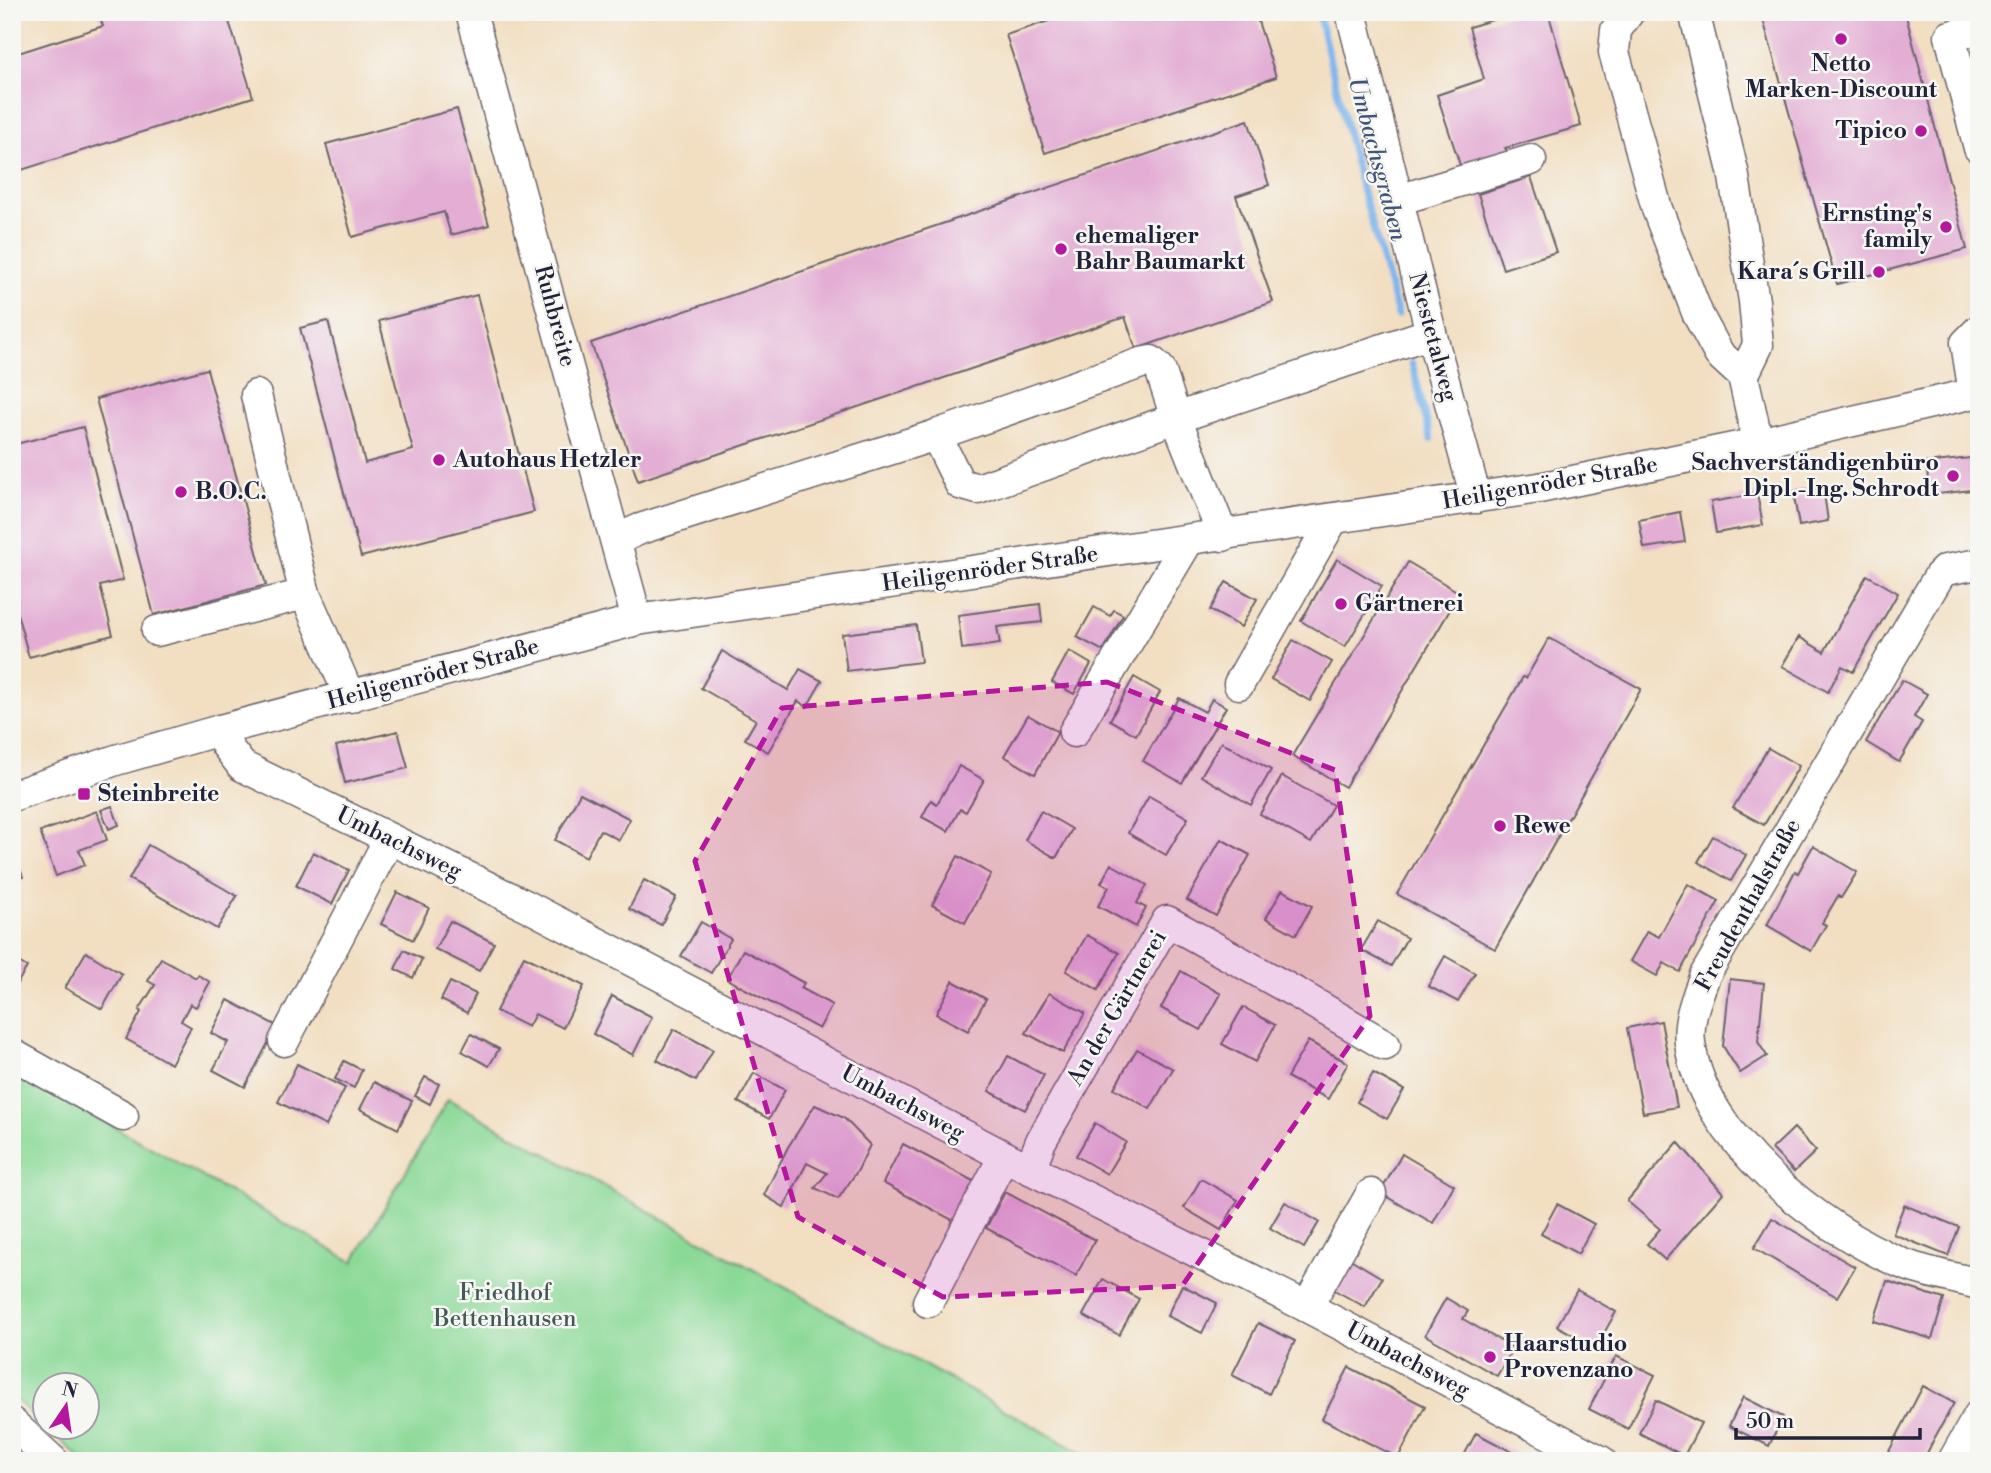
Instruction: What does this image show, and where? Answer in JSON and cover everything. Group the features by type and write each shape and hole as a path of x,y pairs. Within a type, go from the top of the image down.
{"street":[{"name":"Ruhbreite","path":"471,12 637,620"},
{"name":"Niestetalweg","path":"1351,12 1431,333 1476,498"},
{"path":"1629,12 1616,30 1614,52 1657,209 1698,315 1719,354 1743,376 1758,443"},
{"path":"1693,12 1699,27 1733,171 1754,301 1758,345 1743,376"},
{"path":"1979,30 1950,36 1979,148"},
{"path":"1398,200 1531,160"},
{"path":"1977,393 1966,342 1979,330"},
{"path":"936,435 960,484 978,489 1177,418 1431,333"},
{"path":"616,540 653,525 936,435 1151,361 1160,369 1223,536"},
{"name":"Heiligenröder Straße","path":"12,796 116,760 220,730 637,620 1539,488 1758,443 1977,393"},
{"path":"257,395 306,594 349,696"},
{"path":"1239,684 1333,519"},
{"path":"1074,732 1188,541"},
{"name":"Freudenthalstraße","path":"1979,564 1945,570 1939,576 1704,975 1693,1006 1690,1040 1694,1064 1723,1122 1757,1163 1803,1205 1841,1233 1903,1264 1979,1284"},
{"path":"157,631 306,594"},
{"name":"Umbachsweg","path":"220,730 226,745 242,766 529,907 1017,1162 1307,1307 1601,1461"},
{"path":"284,1041 389,839"},
{"name":"An der Gärtnerei","path":"1017,1162 1041,1141 1167,922 1385,1045"},
{"path":"12,1054 123,1116"},
{"path":"928,1302 1017,1162"},
{"path":"1307,1307 1371,1194"},
{"path":"1953,1461 1979,1415"},
{"path":"12,1423 53,1461"}],"highlighted area":[{"path":"1107,682 1335,770 1370,1016 1182,1286 943,1297 798,1217 695,861 782,708"}],"green space":[{"name":"Friedhof Bettenhausen","path":"12,1069 353,1262 448,1099 1096,1461 83,1461 62,1442 102,1442 102,1372 32,1372 32,1415 12,1396"}],"building":[{"path":"98,12 226,12 253,97 12,173 12,55 103,26"},
{"path":"1076,12 1255,12 1276,77 1045,153 1006,35"},
{"path":"1519,12 1548,12 1581,126 1505,148 1508,152 1461,168 1437,95 1484,79 1469,27"},
{"path":"1761,12 1905,12 1967,249 1837,284"},
{"path":"457,109 489,225 451,235 444,212 352,237 326,144"},
{"name":"ehemaliger Bahr Baumarkt","path":"1248,120 1269,185 1236,196 1273,302 1136,349 1125,317 638,481 591,343"},
{"path":"1531,177 1556,252 1503,269 1478,194"},
{"path":"477,295 534,512 361,557 300,328 328,321 365,463 413,450 379,321"},
{"name":"B.O.C.","path":"207,369 266,585 154,615 96,399"},
{"path":"83,427 123,580 100,586 113,635 29,657 12,595 12,445"},
{"name":"Sachverständigenbüro Dipl.-Ing. Schrodt","path":"1979,457 1979,489 1930,495 1926,463"},
{"path":"1823,487 1828,521 1799,526 1793,491"},
{"path":"1757,494 1763,525 1716,533 1711,502"},
{"path":"1680,512 1685,542 1644,548 1639,520"},
{"path":"1337,559 1382,586 1345,647 1301,621"},
{"path":"1408,562 1460,593 1345,787 1292,756"},
{"path":"1867,575 1898,593 1853,672 1842,666 1828,692 1782,666 1799,637 1824,652"},
{"path":"1226,582 1257,599 1241,627 1210,610"},
{"path":"1040,604 1042,622 997,627 1000,644 962,649 958,615"},
{"path":"1094,607 1110,616 1114,610 1123,615 1103,651 1077,637"},
{"path":"916,625 921,662 847,671 842,634"},
{"name":"Rewe","path":"1549,638 1641,689 1495,949 1397,894 1523,677 1526,678"},
{"path":"1293,640 1332,662 1310,701 1271,679"},
{"path":"722,651 788,690 800,669 822,681 807,707 798,701 768,752 745,739 756,720 701,688"},
{"path":"1069,651 1091,664 1074,694 1052,682"},
{"path":"1134,677 1160,692 1136,735 1110,720"},
{"path":"1902,680 1927,694 1914,717 1922,722 1899,762 1866,742"},
{"path":"1179,698 1205,712 1212,699 1226,707 1182,783 1143,761"},
{"path":"1028,715 1058,732 1035,774 1004,756"},
{"path":"398,731 408,768 345,783 336,746"},
{"path":"1221,742 1271,770 1251,805 1201,776"},
{"path":"1768,748 1799,766 1764,825 1733,808"},
{"path":"959,766 984,780 966,812 960,809 948,831 922,817 931,800 937,804"},
{"path":"1282,776 1333,805 1311,843 1260,814"},
{"path":"580,793 630,819 619,840 600,830 586,857 555,840"},
{"path":"1149,796 1188,818 1166,855 1128,833"},
{"path":"112,806 119,825 109,829 101,810"},
{"path":"97,811 107,840 79,850 85,865 56,876 40,832"},
{"path":"1041,811 1072,829 1056,858 1025,840"},
{"path":"1713,836 1746,855 1731,881 1698,862"},
{"path":"1221,839 1250,855 1216,916 1187,900"},
{"path":"148,845 237,896 217,929 129,879"},
{"path":"1813,846 1857,872 1822,923 1826,925 1811,951 1767,925 1795,871 1798,873"},
{"path":"12,848 23,877 12,881"},
{"path":"313,852 349,870 332,904 296,886"},
{"path":"958,856 991,874 965,923 932,905"},
{"path":"1111,864 1147,885 1137,903 1146,908 1136,927 1098,906 1109,887 1101,883"},
{"path":"644,880 676,897 661,925 629,909"},
{"path":"1688,884 1719,901 1680,972 1664,963 1657,976 1630,961 1647,931 1659,937"},
{"path":"1282,890 1312,906 1296,935 1266,918"},
{"path":"397,892 429,908 413,940 381,924"},
{"path":"450,921 494,943 479,971 435,949"},
{"path":"1378,921 1407,938 1391,966 1361,950"},
{"path":"701,922 731,939 711,973 681,956"},
{"path":"1087,935 1119,953 1098,990 1066,971"},
{"path":"404,950 422,959 413,978 395,969"},
{"path":"743,950 804,983 801,988 832,1005 819,1029 727,979"},
{"path":"86,952 122,974 102,1009 65,988"},
{"path":"524,956 584,986 563,1028 535,1014 528,1027 496,1011"},
{"path":"1445,956 1475,973 1458,1002 1428,986"},
{"path":"12,958 27,967 12,992"},
{"path":"161,958 196,978 198,975 210,982 196,1007 190,1004 181,1021 191,1027 171,1064 126,1039 141,1012 139,1010 155,985 148,981"},
{"path":"1181,971 1221,994 1201,1030 1161,1008"},
{"path":"1730,979 1764,983 1758,1042 1767,1056 1740,1073 1723,1046"},
{"path":"953,981 986,999 968,1031 936,1014"},
{"path":"450,982 476,994 467,1013 441,1000"},
{"path":"1049,993 1085,1013 1063,1053 1026,1033"},
{"path":"612,996 652,1017 633,1055 593,1034"},
{"path":"228,1000 277,1026 245,1087 213,1070 228,1042 211,1033"},
{"path":"1243,1007 1275,1025 1255,1062 1222,1044"},
{"path":"1661,1021 1677,1107 1643,1113 1627,1028"},
{"path":"674,1029 713,1050 696,1081 657,1060"},
{"path":"471,1034 499,1049 489,1066 462,1051"},
{"path":"1308,1041 1348,1063 1328,1099 1287,1077"},
{"path":"1137,1049 1173,1069 1150,1109 1114,1088"},
{"path":"1008,1056 1044,1075 1025,1110 989,1091"},
{"path":"344,1061 362,1070 354,1088 335,1079"},
{"path":"297,1064 345,1088 326,1126 278,1102"},
{"path":"754,1073 785,1090 769,1119 738,1102"},
{"path":"1373,1073 1404,1090 1387,1119 1357,1102"},
{"path":"425,1077 439,1084 430,1104 415,1096"},
{"path":"374,1082 412,1101 398,1129 360,1109"},
{"path":"815,1105 844,1118 870,1145 858,1170 838,1199 815,1188 827,1173 807,1163 784,1207 764,1195 788,1147"},
{"path":"1095,1123 1126,1142 1107,1174 1076,1156"},
{"path":"1794,1128 1816,1151 1794,1172 1772,1149"},
{"path":"1678,1142 1723,1193 1665,1260 1647,1244 1660,1229 1627,1201"},
{"path":"903,1144 975,1182 954,1221 883,1183"},
{"path":"1402,1154 1454,1185 1433,1223 1380,1193"},
{"path":"1201,1179 1238,1200 1221,1230 1184,1208"},
{"path":"1005,1192 1095,1240 1076,1276 986,1228"},
{"path":"1285,1202 1319,1222 1304,1248 1270,1228"},
{"path":"1557,1204 1594,1224 1578,1254 1541,1234"},
{"path":"1904,1205 1959,1227 1948,1256 1893,1234"},
{"path":"1772,1218 1855,1267 1837,1297 1754,1248"},
{"path":"1347,1257 1382,1278 1365,1307 1329,1287"},
{"path":"1103,1279 1139,1299 1119,1335 1083,1315"},
{"path":"1887,1281 1944,1299 1932,1339 1874,1321"},
{"path":"1182,1285 1217,1303 1202,1333 1167,1316"},
{"path":"1577,1290 1616,1312 1596,1347 1557,1326"},
{"path":"1446,1298 1468,1311 1463,1319 1513,1348 1497,1376 1425,1335"},
{"path":"1258,1323 1295,1341 1269,1394 1232,1375"},
{"path":"1616,1356 1655,1375 1628,1429 1589,1409"},
{"path":"1349,1367 1425,1406 1398,1458 1322,1419"},
{"path":"1923,1386 1954,1403 1923,1461 1884,1461"},
{"path":"1743,1397 1783,1417 1769,1446 1729,1426"},
{"path":"1656,1400 1701,1423 1684,1456 1639,1433"},
{"path":"1476,1433 1516,1454 1530,1461 1461,1461"}],"waterway":[{"name":"Umbachsgraben","path":"1318,12 1357,171 1398,315"},
{"name":"Umbachsgraben","path":"1412,363 1431,439"}],"place":[{"name":"Netto Marken-Discount","path":"1841,39"},
{"name":"Tipico","path":"1921,131"},
{"name":"Ernsting's family","path":"1946,227"},
{"name":"ehemaliger Bahr Baumarkt","path":"1061,249"},
{"name":"Kara´s Grill","path":"1879,272"},
{"name":"Autohaus Hetzler","path":"439,460"},
{"name":"Sachverständigenbüro Dipl.-Ing. Schrodt","path":"1953,476"},
{"name":"B.O.C.","path":"181,492"},
{"name":"Gärtnerei","path":"1341,604"},
{"name":"Steinbreite","path":"84,794"},
{"name":"Rewe","path":"1500,826"},
{"name":"Haarstudio Provenzano","path":"1490,1357"}]}
